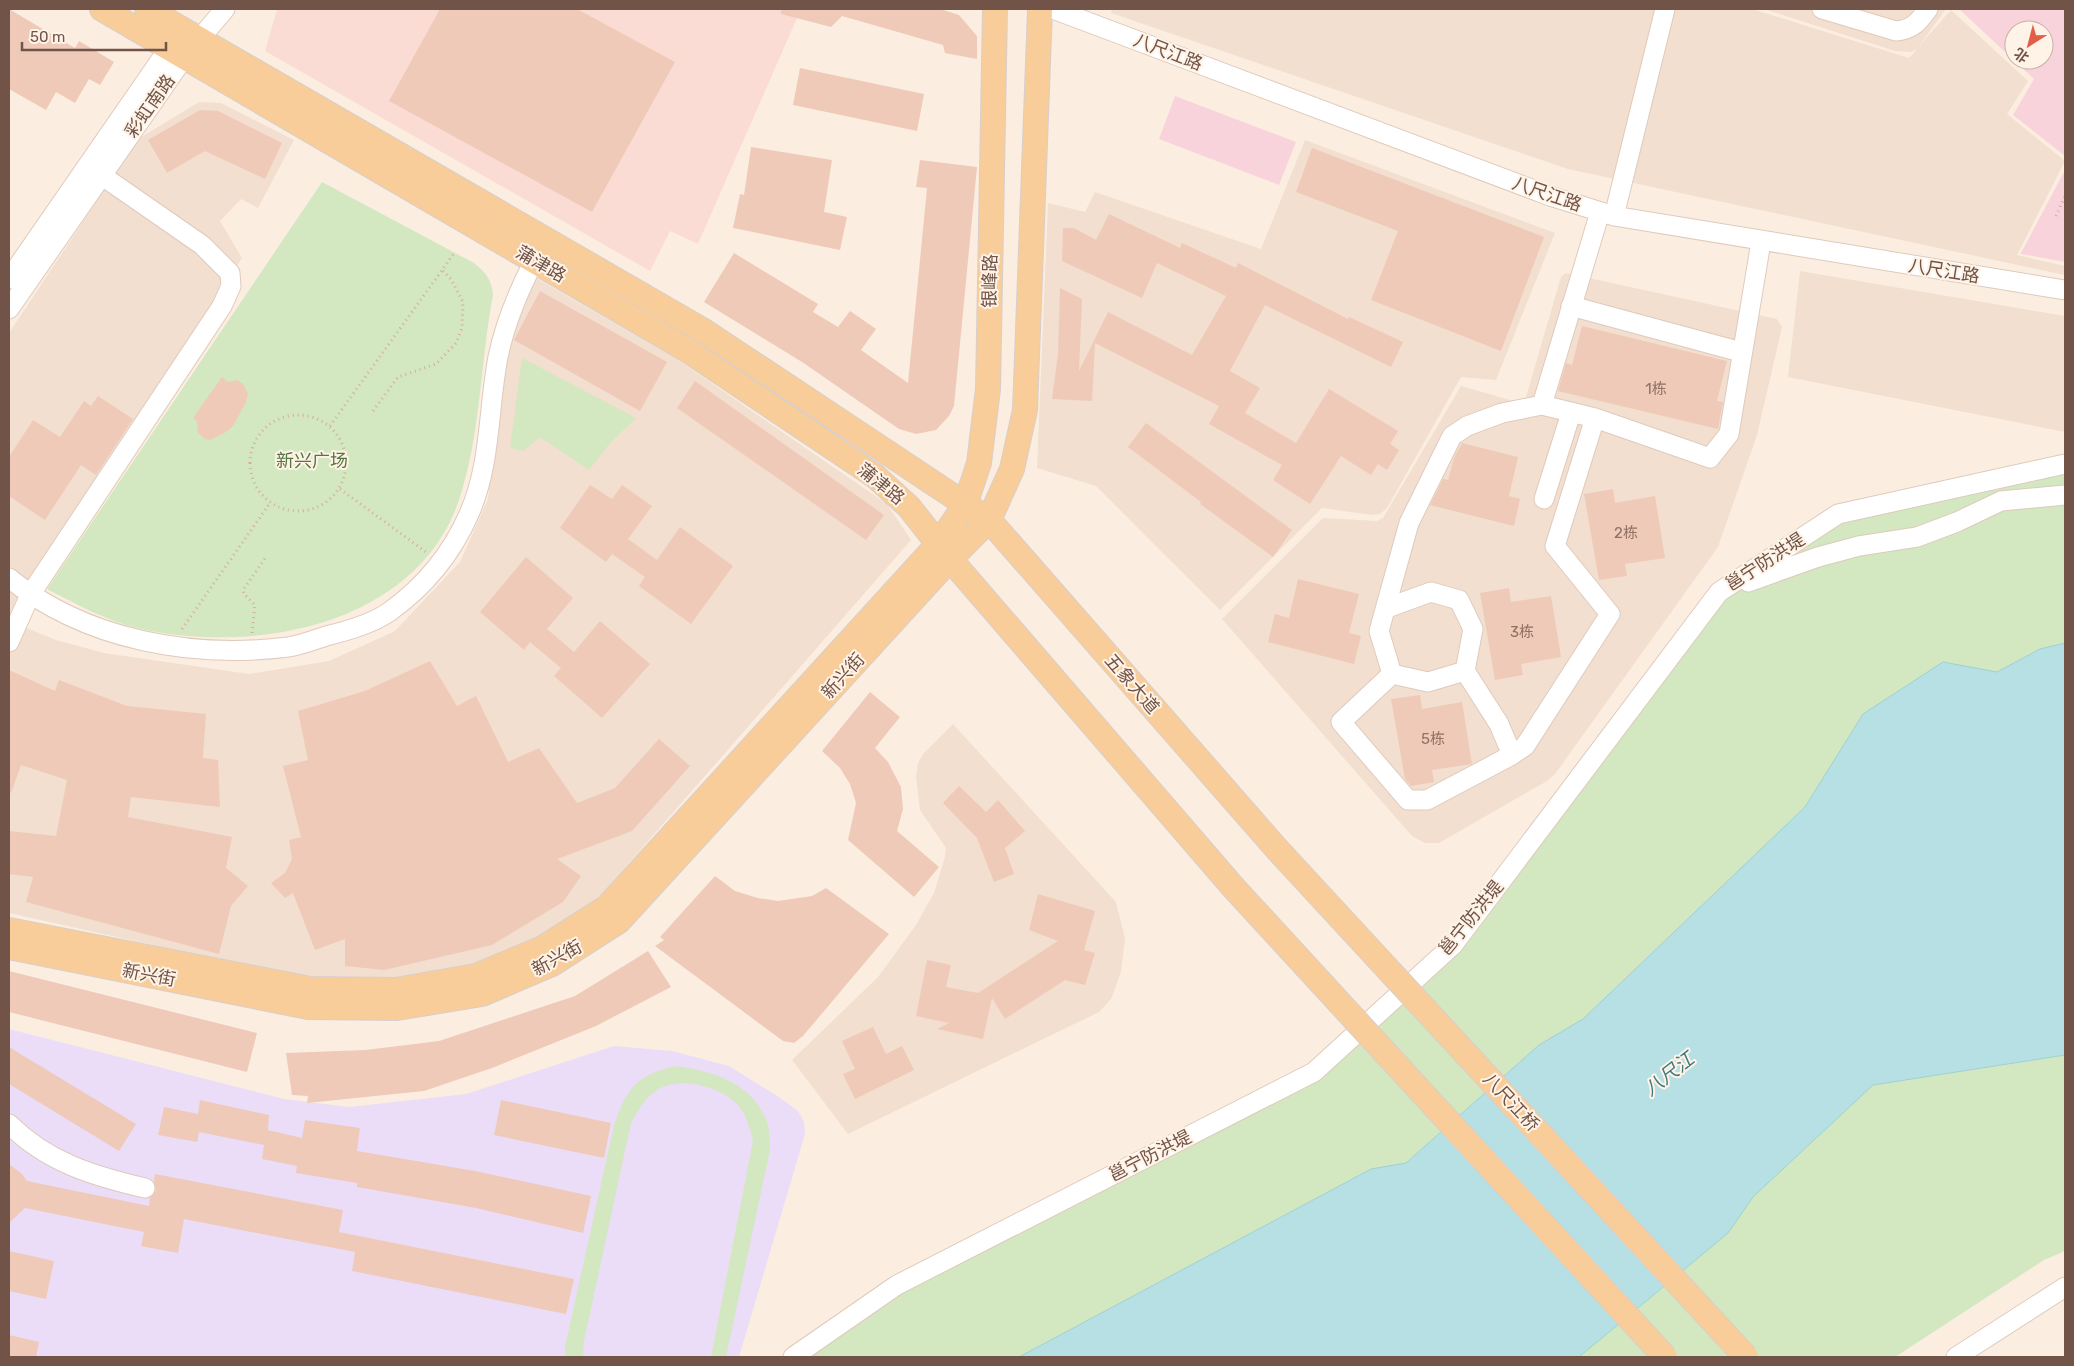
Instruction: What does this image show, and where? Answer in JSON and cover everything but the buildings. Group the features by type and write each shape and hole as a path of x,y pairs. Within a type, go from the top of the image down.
{"main road":[{"name":"蒲津路","path":"102,9 185,47 704,332 919,472 989,520"},
{"name":"蒲津路","path":"147,9 185,47 534,260 687,350 875,476 909,507 944,551"},
{"name":"银峰路","path":"944,551 965,505 979,463 988,389 995,9"},
{"path":"1040,9 1025,410 1012,469 989,520 944,551 1233,887 1665,1357"},
{"name":"五象大道","path":"989,520 1276,848"},
{"name":"新兴街","path":"9,930 310,989 396,990 476,976 543,948 607,907 944,551"},
{"name":"新兴街","path":"9,947 308,1007 397,1008 482,994 552,964 619,921 944,551"},
{"name":"八尺江桥","path":"1276,848 1746,1357"}],"street":[{"path":"185,47 225,9"},
{"name":"八尺江路","path":"1053,9 1550,196 1607,214 1761,242 2065,290"},
{"path":"1542,405 1572,306 1607,214 1665,9"},
{"path":"1822,9 1896,31 1906,30 1914,26 1928,9"},
{"name":"彩虹南路","path":"9,310 185,47"},
{"name":"彩虹南路","path":"9,279 185,47"},
{"path":"9,642 30,595 222,306 231,286 230,273 202,245 101,175"},
{"path":"1392,674 1379,631 1409,524 1452,436 1467,426 1502,412 1542,405 1595,418 1710,458 1729,434 1741,352 1761,242"},
{"path":"9,578 30,595 83,621 137,640 190,649 289,646 352,630 388,613 427,578 449,551 470,513 484,464 498,358 504,332 516,296 534,260"},
{"path":"1572,306 1741,352"},
{"path":"1544,500 1571,412"},
{"path":"1392,674 1341,722 1408,800 1428,800 1512,755 1525,746 1610,614 1555,546 1595,418"},
{"name":"邕宁防洪堤","path":"793,1357 897,1285 1314,1072 1453,945 1719,592 1838,514 2065,464"},
{"path":"1719,592 1818,557 1859,546 1917,537 1958,522 2001,501 2065,495"},
{"path":"1387,608 1431,592 1459,600 1473,629 1465,671 1499,724 1512,755"},
{"path":"1392,674 1428,682 1465,671"},
{"path":"9,1124 44,1153 70,1167 98,1177 145,1188"},
{"path":"1956,1357 2065,1287"}],"path":[{"path":"2056,216 2065,196"},
{"path":"330,426 455,252"},
{"path":"373,411 398,377 436,364 456,343 462,328 464,302 451,280 442,270"},
{"path":"291,415 304,415 318,419 330,426 339,436 345,448 347,462 340,489 320,507 307,511 294,512 270,503 254,484 250,471 252,446 258,435 267,426 291,415"},
{"path":"340,489 429,554"},
{"path":"178,636 270,503"},
{"path":"251,648 255,605 242,590 266,557"}],"shaded area":[{"path":"277,9 801,9 698,244 670,231 650,271 265,51"},
{"path":"1112,9 1752,9 1909,58 1917,49 1911,52 1895,51 1764,9 1946,9 1919,46 1951,10 2004,59 2004,70 2016,70 2028,81 2007,114 2065,161 2017,255 2065,266 2065,275 1568,169 1111,13"},
{"path":"1959,9 2065,9 2065,156 2013,115 2034,79 2024,70 2054,70 2054,20 2004,20 2004,51"},
{"path":"1175,96 1296,142 1279,185 1159,139"},
{"path":"199,102 221,103 294,140 258,208 241,199 220,221 242,258 35,572 9,621 9,333 138,139"},
{"path":"1305,140 1555,233 1496,380 1461,377 1387,508 1380,514 1372,515 1322,508 1220,610 1096,486 1037,468 1048,203 1085,212 1095,192 1261,249"},
{"path":"2065,170 2065,262 2021,254 2021,253"},
{"path":"1800,271 2065,316 2065,432 1788,377"},
{"path":"1566,273 1777,319 1782,327 1757,435 1718,547 1555,774 1547,781 1439,843 1425,843 1412,836 1222,619 1323,518 1377,521 1383,518 1461,386 1524,404 1561,277"},
{"path":"536,278 678,360 887,504 911,540 601,895 531,942 474,967 397,979 320,979 247,966 9,913 9,621 56,640 104,653 249,674 329,661 395,631 460,562 488,499 508,341"},
{"path":"953,724 1116,902 1125,938 1121,972 1111,999 1099,1012 848,1134 792,1060 878,977 916,925 934,893 946,848 920,810 916,776 918,763 923,754"},
{"path":"9,1029 284,1099 349,1107 466,1094 614,1046 672,1051 729,1066 779,1097 798,1111 804,1122 805,1134 739,1357 9,1357"}],"green space":[{"name":"新兴广场","path":"322,182 474,263 490,281 493,295 472,450 459,500 437,543 407,577 368,603 325,622 278,633 229,637 182,635 137,628 102,616 47,589"},
{"path":"522,358 636,418 610,443 589,470 540,437 523,451 510,448"},
{"path":"2065,464 2065,643 2040,649 1997,672 1943,662 1863,714 1805,807 1583,1019 1539,1045 1406,1163 1371,1169 1019,1357 793,1357 897,1285 1314,1072 1453,945 1719,592 1838,514"},
{"path":"2065,1055 2065,1251 2044,1260 1895,1357 1579,1357 1728,1233 1753,1197 1873,1085"},
{"path":"676,1066 704,1071 742,1088 761,1109 769,1128 770,1150 726,1357 711,1357 753,1141 745,1116 736,1103 719,1092 687,1083 666,1086 657,1090 649,1096 631,1123 584,1341 583,1357 565,1357 565,1347 614,1125 624,1101 635,1085 651,1074"}],"water":[{"name":"八尺江","path":"2065,643 2065,1055 1873,1085 1753,1197 1728,1233 1579,1357 1019,1357 1371,1169 1406,1163 1539,1045 1583,1019 1805,807 1863,714 1943,662 1997,672 2040,649"}]}
